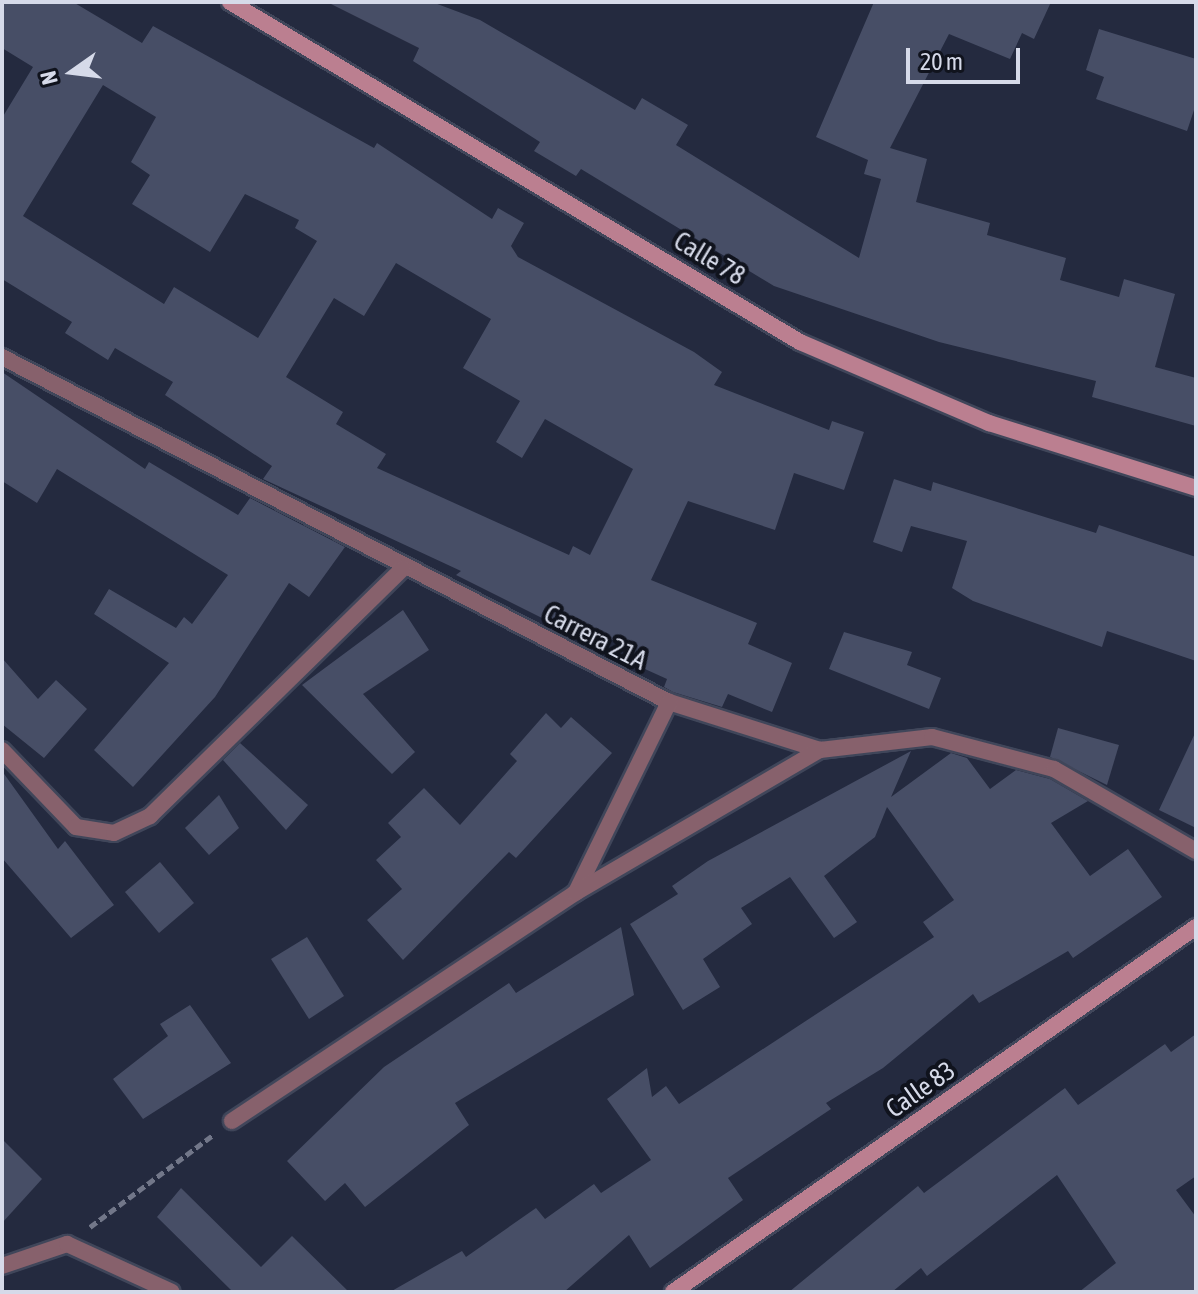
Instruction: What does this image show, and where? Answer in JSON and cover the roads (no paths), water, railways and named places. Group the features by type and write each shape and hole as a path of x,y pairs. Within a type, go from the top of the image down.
{"street":[{"name":"Calle 78","path":"230,2 800,342 989,423 1196,488"},
{"name":"Carrera 21A","path":"2,357 403,568 669,702 820,750 932,737 1054,769 1196,851"},
{"path":"2,750 76,827 114,833 150,816 403,568"},
{"path":"575,893 669,702"},
{"path":"232,1121 575,893 820,750"},
{"name":"Calle 83","path":"673,1292 1196,927"},
{"path":"2,1266 67,1244 172,1292"}]}
